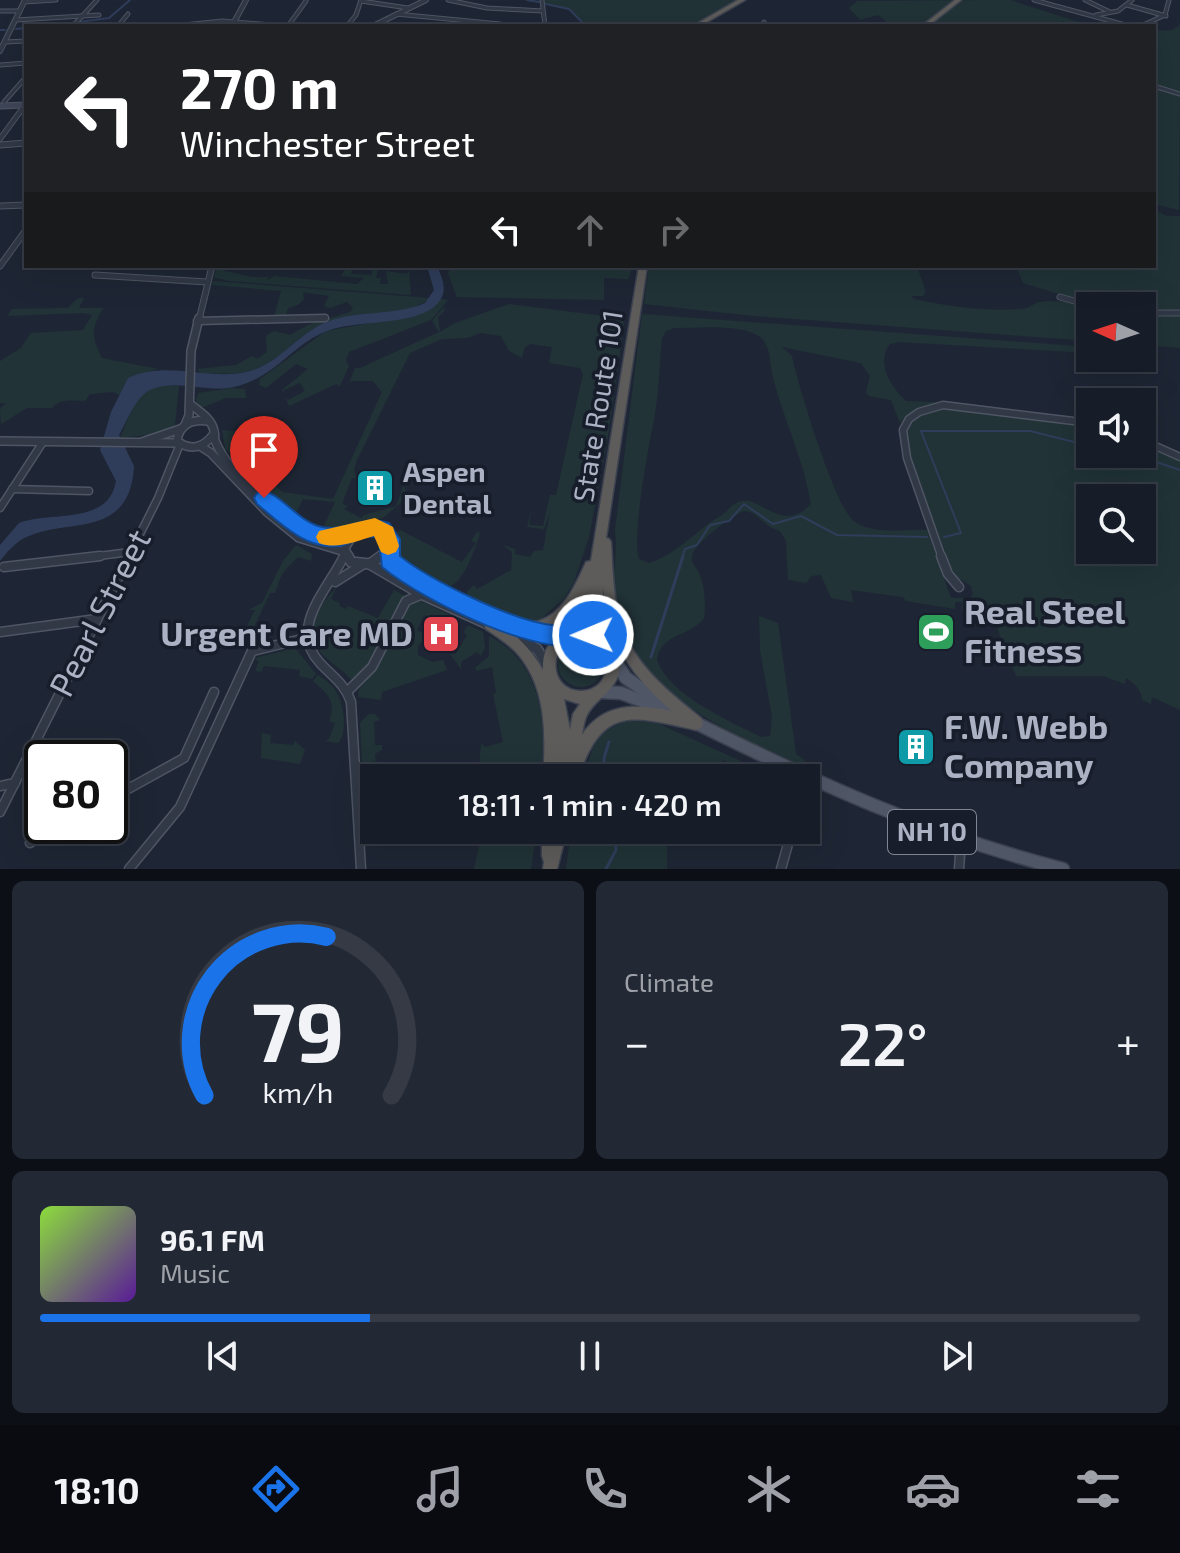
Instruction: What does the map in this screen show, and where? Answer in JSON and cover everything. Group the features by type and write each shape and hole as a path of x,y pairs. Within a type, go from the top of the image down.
{"highway":[{"path":"700,24 744,0"},
{"path":"709,24 744,0"},
{"path":"928,24 958,0"},
{"name":"State Route 101","path":"568,635 582,619 598,554 643,268"},
{"path":"604,523 607,598 621,642 648,682 696,723"},
{"path":"518,627 539,629 565,610 578,592 601,538"},
{"name":"State Route 101","path":"598,554 596,602 610,651"},
{"path":"490,625 521,648 539,676 551,728 550,764"},
{"path":"565,764 564,736 549,668 552,652 568,635 593,635 610,651 613,671 580,714 569,764"},
{"path":"554,683 574,696 599,691"},
{"path":"573,764 589,734 614,715 640,711 696,723"},
{"path":"549,844 549,869"},
{"path":"549,869 555,844"}],"main road":[{"path":"1,103 24,104"},
{"name":"NH 10","path":"610,651 626,678 673,712"},
{"name":"NH 10","path":"599,691 621,693 673,712 776,764"},
{"name":"NH 10","path":"820,786 961,841 1063,869"}],"street":[{"path":"0,51 24,1 56,0"},
{"path":"76,23 97,0"},
{"path":"185,24 233,24 246,0"},
{"path":"349,24 361,0 408,8"},
{"path":"377,24 426,0"},
{"path":"448,0 501,9 543,11"},
{"path":"542,0 545,24"},
{"path":"1034,0 1082,16 1120,24"},
{"path":"1085,0 1110,12"},
{"path":"1082,16 1110,12 1132,0"},
{"path":"1146,24 1166,16 1171,6 1169,0"},
{"path":"288,24 306,1"},
{"path":"1127,5 1166,16"},
{"path":"0,11 20,11"},
{"path":"120,24 128,14"},
{"path":"396,14 491,24"},
{"path":"16,20 99,15"},
{"path":"0,65 24,63"},
{"path":"1,103 24,79"},
{"path":"1156,87 1180,94"},
{"path":"0,139 24,107"},
{"path":"2,145 24,143"},
{"path":"0,206 24,205"},
{"path":"0,266 23,240"},
{"path":"182,445 176,437 190,404 190,366 197,321 211,268"},
{"path":"95,275 207,282"},
{"path":"1060,297 1076,302"},
{"path":"1156,313 1180,313"},
{"path":"197,321 325,318"},
{"path":"190,404 212,425 216,443 251,486 304,530 331,537 368,527 382,529 389,539 389,560 412,579 518,627 542,635 568,635"},
{"path":"959,587 948,574 909,464 902,437 907,420 920,411 943,405 1076,421"},
{"path":"140,443 197,420 208,421"},
{"path":"200,446 213,435"},
{"path":"0,441 200,446 211,453 267,512 299,538 345,553 351,562 383,569 425,596 534,646 549,668"},
{"path":"0,508 43,442"},
{"name":"Pearl Street","path":"0,812 182,445"},
{"path":"1156,446 1180,457"},
{"path":"12,489 89,491"},
{"path":"355,532 346,543 345,553 327,590 311,614 306,638 312,655 349,693 361,869"},
{"path":"327,590 346,573 366,565 387,551"},
{"path":"4,567 130,552"},
{"path":"349,693 372,667 406,601 415,596 425,596"},
{"path":"0,632 97,619"},
{"path":"129,869 175,815 252,651 306,638"},
{"path":"184,758 214,692"},
{"path":"128,789 184,758 202,760"},
{"path":"0,786 15,783"},
{"path":"959,869 961,841"},
{"path":"781,869 788,844"}],"shaded area":[{"path":"545,0 738,0 696,24 586,24 570,9 545,3"},
{"path":"1010,0 1085,24 889,24 878,15 860,20 849,8 857,1"},
{"path":"1180,25 1180,93 1156,86 1156,31 1172,30"},
{"path":"1156,88 1180,96 1179,210 1156,204"},
{"path":"1156,211 1167,216 1180,216 1180,311 1156,311 1156,292 1076,292 1076,299 1023,283 1017,268 1156,268"},
{"path":"216,268 225,268 224,271 244,276 268,277 267,280 275,276 357,284 364,278 341,276 346,268 358,268 352,270 351,274 371,275 373,268 386,268 378,270 376,278 381,278 380,284 388,284 386,271 407,274 409,270 411,295 229,281 214,277"},
{"path":"450,268 632,268 628,279 604,278 604,300 457,297 448,274"},
{"path":"649,268 918,268 926,292 923,296 912,296 913,299 995,310 1023,309 1046,301 1076,304 1076,340 754,316 644,304"},
{"path":"213,281 430,298 411,308 322,324 272,361 249,371 200,373 197,369 236,365 252,356 257,359 267,352 266,336 274,331 290,335 308,325 350,312 353,308 347,302 330,308 324,306 329,296 303,292 304,299 288,308 285,317 274,317 281,291 212,285"},
{"path":"78,298 84,298 79,308 103,308 94,333 102,358 158,369 128,378 120,395 113,392 90,394 85,401 63,401 52,408 27,408 1,424 0,408 6,404 0,403 0,361 21,348 31,333 83,330 92,315 7,316 12,309 68,308"},
{"path":"441,299 448,300 431,320 349,352 346,360 349,366 340,386 336,384 289,406 285,397 288,400 305,391 300,383 284,390 284,393 282,390 308,369 296,364 266,388 259,385 260,379 326,331 419,314"},
{"path":"509,304 603,316 616,312 622,315 624,324 589,537 574,582 564,599 537,622 522,620 469,597 467,592 474,585 477,589 511,570 512,552 503,545 515,549 515,554 530,557 534,551 543,550 550,512 544,529 527,527 532,507 529,525 543,526 550,495 556,495 583,374 580,368 549,363 552,347 531,344 525,347 522,358 509,351 501,336 481,333 467,338 442,339 410,353 357,460 354,471 357,478 352,478 342,504 348,506 344,509 361,518 396,506 404,485 407,496 383,518 338,530 322,530 335,502 303,499 295,515 253,479 262,463 262,471 282,492 333,499 382,392 373,381 350,381 355,368 439,332 432,321 443,308 445,310 438,317 440,332 455,323"},
{"path":"642,314 1076,346 1076,352 890,344 884,359 885,367 890,382 906,401 959,403 1076,418 938,403 913,411 900,423 891,400 869,396 866,392 870,376 861,363 782,347 792,356 818,445 847,513 855,522 871,529 927,530 951,598 970,598 973,594 971,586 951,572 924,501 906,439 906,430 917,416 928,410 947,407 1076,425 1076,468 1156,468 1156,451 1180,461 1180,710 1152,697 1151,704 1142,700 1137,687 1126,678 1125,684 1103,676 1016,676 993,618 962,611 962,602 955,602 955,609 906,601 903,597 851,590 853,602 831,598 821,575 811,576 806,583 788,580 786,541 780,531 744,511 715,530 694,550 692,560 704,589 704,618 692,629 664,645 657,660 674,685 687,696 761,737 770,736 772,717 760,650 759,616 778,623 796,754 806,761 797,764 685,704 661,685 640,662 625,635 615,604 615,530","holes":["674,328 742,330 764,341 811,504 791,516 749,501 739,502 678,548 649,563 639,559 637,532 656,409 662,339 666,331"]},
{"path":"1156,315 1180,315 1180,348 1156,346"},
{"path":"156,385 179,386 175,425 158,434 120,438 136,399"},
{"path":"245,389 246,398 226,398 201,408 196,400 198,393"},
{"path":"222,430 250,433 257,438 258,451 247,471 225,448"},
{"path":"400,530 462,562 476,543 471,541 477,532 480,533 472,556 463,573 446,588 408,570 392,554 395,533"},
{"path":"296,545 312,554 311,561 298,557 285,570 255,625 252,643 236,645 234,638 243,634 255,610 248,610 262,603 283,561"},
{"path":"336,588 331,599 340,603 339,606 346,609 348,606 378,618 394,590 407,597 365,671 353,682 324,656 314,639 315,620"},
{"path":"416,599 459,619 454,626 424,615 417,630 427,636 418,646 418,655 433,662 443,660 447,670 382,692 381,700 358,697 359,689 377,666 408,604"},
{"path":"468,625 483,632 485,647 481,656 477,652 461,662 461,669 450,654 456,654 467,635 463,632"},
{"path":"489,636 507,647 531,678 541,717 541,764 479,764 481,743 485,747 503,742 493,694 496,693 492,667 477,671 475,668 489,656"},
{"path":"581,641 597,648 604,664 597,680 581,687 565,680 558,664 565,648"},
{"path":"295,648 316,674 311,679 299,676 300,670 264,666 261,672 255,671 258,657"},
{"path":"318,675 329,683 342,704 344,726 338,743 324,741 329,739 335,723 329,721 332,708 329,698 313,681"},
{"path":"369,714 375,714 380,720 374,722 375,745 382,745 382,750 375,754 376,764 362,764 360,723"},
{"path":"628,720 657,723 747,764 731,764 723,760 721,764 588,764 602,735"},
{"path":"262,733 271,735 270,743 293,745 295,741 305,750 300,764 261,758"},
{"path":"480,844 535,844 531,869 474,869"},
{"path":"569,844 667,844 667,869 566,869"}],"water":[{"path":"428,268 438,268 444,286 441,299 428,311 402,319 327,331 249,382 224,388 170,385 145,393 119,435 134,466 130,489 122,505 95,522 24,538 0,561 0,545 19,523 90,511 102,505 111,495 116,481 100,450 111,412 128,378 158,370 219,374 250,371 278,356 322,324 347,316 413,307 425,303 434,290"}],"waterway":[{"path":"64,24 109,18 130,0"},
{"path":"527,0 539,2"},
{"path":"546,4 569,9 584,24"},
{"path":"16,29 24,28"},
{"path":"0,30 5,30"},
{"path":"944,537 961,533 921,431 1030,431 1076,442"},
{"path":"1156,462 1180,470"},
{"path":"682,558 685,549 697,545 710,525 729,521 744,504 773,524 801,516 837,535 927,537"},
{"path":"651,657 683,556"},
{"path":"604,764 609,742"},
{"path":"606,869 616,850 615,844"}],"slow traffic":[{"path":"326,537 341,537 375,527 386,533 388,546"}],"place":[{"name":"Aspen Dental","path":"375,488"},
{"name":"Real Steel Fitness","path":"936,632"},
{"name":"Urgent Care MD","path":"441,634"},
{"name":"F.W. Webb Company","path":"916,747"}],"route":[{"path":"264,498 304,530 323,536 341,537 368,527 382,529 389,539 389,560 412,579 518,627 551,636 593,635"}]}
